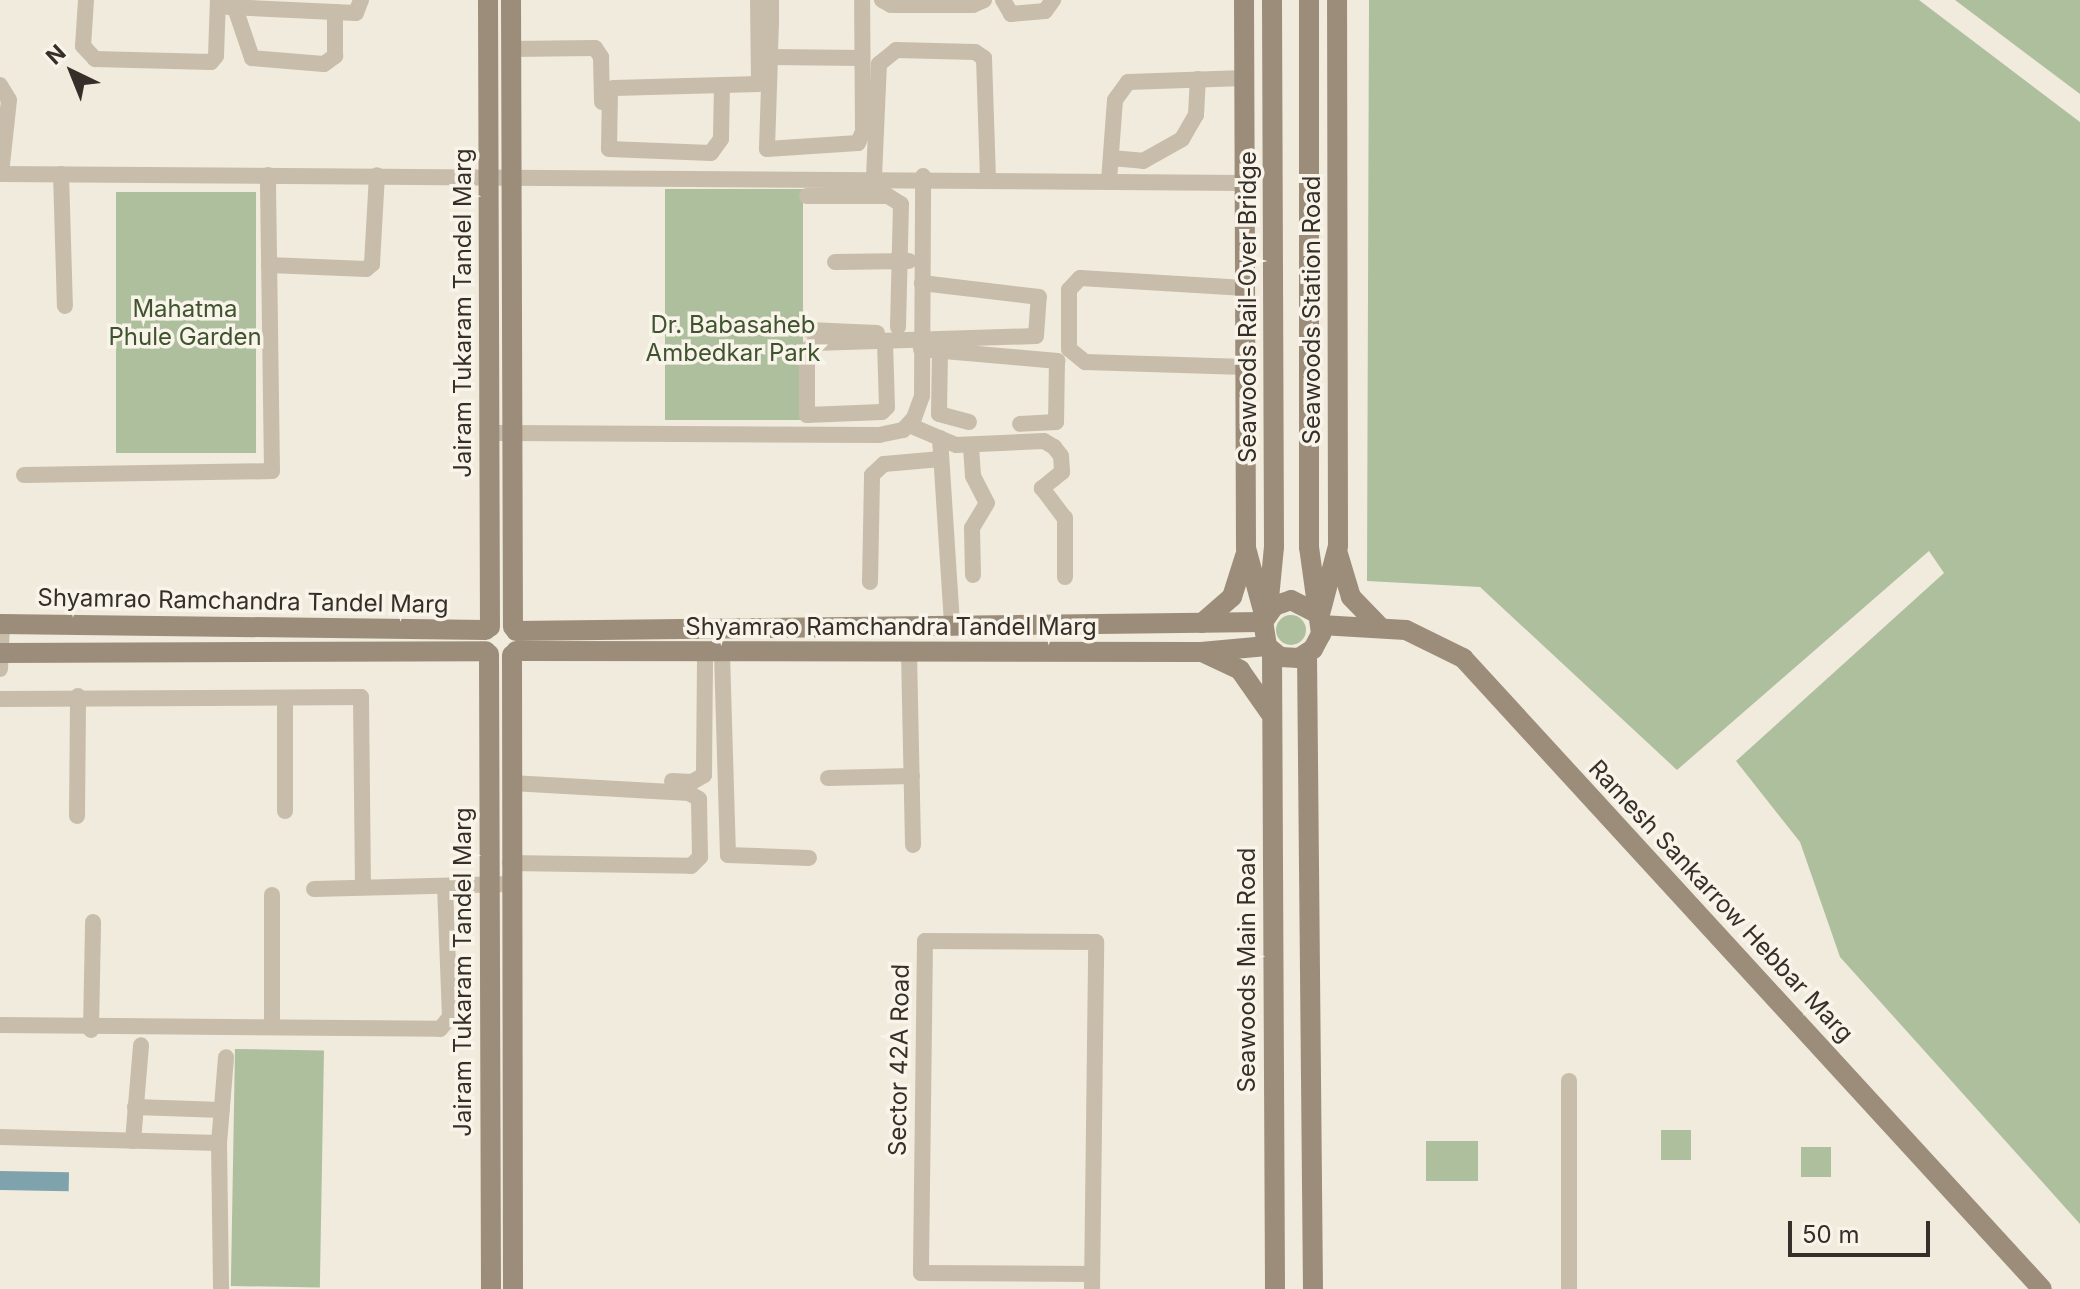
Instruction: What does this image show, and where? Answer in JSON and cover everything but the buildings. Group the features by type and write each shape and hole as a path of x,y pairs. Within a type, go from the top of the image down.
{"street":[{"path":"86,0 83,46 95,59 211,62 216,56 224,5"},
{"path":"224,5 287,5 356,13 361,0"},
{"name":"Jairam Tukaram Tandel Marg","path":"488,0 487,883 491,1289"},
{"name":"Jairam Tukaram Tandel Marg","path":"511,0 514,641 509,884 513,1289"},
{"path":"758,0 770,57 765,139 774,152 858,143 863,131 862,0"},
{"path":"759,176 759,84 765,22 771,0"},
{"path":"882,0 891,5 960,5 984,0"},
{"path":"1003,0 1011,14 1045,11 1053,0"},
{"path":"1244,0 1246,548 1270,649 1289,659 1307,654 1318,642 1309,547 1309,0"},
{"name":"Seawoods Rail-Over Bridge","path":"1265,618 1274,547 1272,0"},
{"name":"Seawoods Station Road","path":"1318,618 1338,546 1337,0"},
{"path":"224,5 252,58 324,64 335,56 335,12"},
{"path":"511,49 595,48 600,52 603,176"},
{"path":"874,177 879,64 896,50 975,52 984,58 988,178"},
{"path":"770,57 862,58"},
{"path":"1109,180 1115,100 1128,82 1244,78"},
{"path":"1111,158 1143,161 1182,139 1196,115 1198,79"},
{"path":"722,85 718,147 711,153 609,149 610,89 722,85 759,84"},
{"path":"0,85 9,100 0,174 923,176 1245,183"},
{"path":"653,152 654,176"},
{"path":"61,174 65,306"},
{"path":"24,475 272,471 268,175"},
{"path":"269,265 366,269 372,264 377,175"},
{"path":"489,433 887,435 909,425 922,396 923,176"},
{"path":"807,196 897,199 902,208 898,327"},
{"path":"835,262 922,261"},
{"path":"1245,288 1080,278 1069,290 1069,349 1085,362 1245,367"},
{"path":"806,435 809,347 921,338 1032,338 1040,302 1034,295 922,283"},
{"path":"809,330 890,333 898,327"},
{"path":"898,327 940,350 1057,361 1056,422 1020,424"},
{"path":"807,415 882,412 887,407 885,343"},
{"path":"940,350 939,414 969,422"},
{"path":"909,425 971,447 1044,441 1061,456 1062,472 1042,488 1065,518 1065,577"},
{"path":"940,438 952,626"},
{"path":"971,447 973,476 987,503 972,528 973,575"},
{"path":"870,582 872,475 884,464 941,459"},
{"path":"1338,546 1351,597 1379,626"},
{"path":"1202,623 1232,597 1246,548"},
{"path":"1265,618 1291,600 1318,618"},
{"name":"Shyamrao Ramchandra Tandel Marg","path":"514,641 952,626 1202,623 1265,618"},
{"name":"Ramesh Sankarrow Hebbar Marg","path":"1318,618 1379,626 1434,640 1463,658 2042,1289"},
{"path":"501,623 514,641 501,659 488,641 501,623"},
{"path":"0,658 1,624"},
{"name":"Shyamrao Ramchandra Tandel Marg","path":"1,624 488,641"},
{"name":"Shyamrao Ramchandra Tandel Marg","path":"0,658 488,641"},
{"name":"Shyamrao Ramchandra Tandel Marg","path":"514,641 714,654 1270,649"},
{"name":"Seawoods Main Road","path":"1270,649 1273,719 1275,1289"},
{"path":"1201,652 1240,670 1273,719"},
{"path":"909,653 913,845"},
{"path":"511,780 698,780 704,767 714,654"},
{"path":"714,654 728,855 809,858"},
{"path":"1307,654 1313,1289"},
{"path":"77,816 78,696"},
{"path":"0,699 356,696 363,703 363,887"},
{"path":"285,698 285,811"},
{"path":"828,778 912,776"},
{"path":"510,863 691,866 700,857 699,799 689,793 511,780"},
{"path":"314,889 509,884"},
{"path":"0,1025 91,1030 445,1027 450,1017 445,886"},
{"path":"272,895 272,1027"},
{"path":"91,1030 93,922"},
{"name":"Sector 42A Road","path":"925,941 1096,942 1092,1282 921,1273 925,941"},
{"path":"133,1141 141,1045"},
{"path":"221,1289 219,1143 226,1057"},
{"path":"1569,1081 1569,1289"},
{"path":"135,1107 222,1110"},
{"path":"0,1137 219,1143"}],"green space":[{"path":"1369,0 1919,0 2080,122 2080,1224 1840,957 1800,842 1736,761 1944,573 1929,551 1677,770 1480,587 1367,581"},
{"path":"1955,0 2080,0 2080,94"},
{"name":"Dr. Babasaheb Ambedkar Park","path":"665,189 803,189 803,420 665,420"},
{"name":"Mahatma Phule Garden","path":"116,192 256,192 256,453 116,453"},
{"path":"1291,615 1301,620 1306,630 1301,640 1291,645 1281,640 1276,630 1281,620"},
{"path":"235,1049 324,1051 320,1288 231,1286"},
{"path":"1661,1130 1691,1130 1691,1160 1661,1160"},
{"path":"1426,1141 1478,1141 1478,1181 1426,1181"},
{"path":"1801,1147 1831,1147 1831,1177 1801,1177"}],"water":[{"path":"0,1171 69,1172 69,1191 0,1190"}]}
